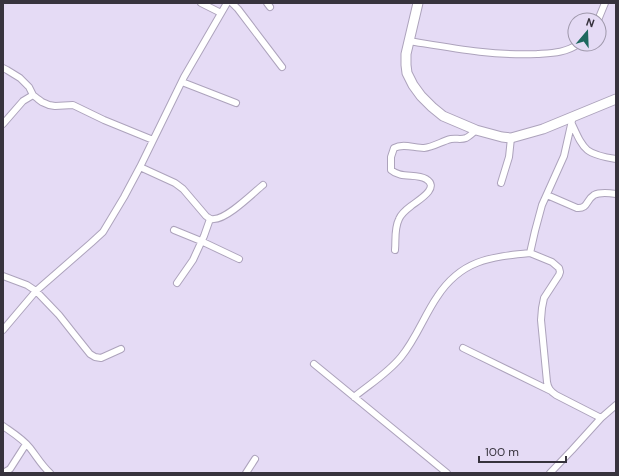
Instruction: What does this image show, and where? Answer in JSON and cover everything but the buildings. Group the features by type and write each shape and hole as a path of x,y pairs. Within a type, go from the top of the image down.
{"street":[{"path":"201,3 221,13"},
{"path":"3,330 36,292 103,232 140,167 182,82 227,3"},
{"path":"232,3 282,67"},
{"path":"418,3 406,54 406,65 413,85 432,108 443,116 476,130 511,138 572,119 616,99"},
{"path":"410,37 474,52 524,54 552,53 567,50"},
{"path":"3,68 20,78 29,87 33,95 49,105 73,105 104,120 153,140"},
{"path":"182,82 236,103"},
{"path":"3,124 23,101 33,95"},
{"path":"572,119 580,142 585,149 591,153 616,159"},
{"path":"530,253 542,205 564,156 572,119"},
{"path":"395,250 395,235 399,218 410,206 427,195 431,187 430,183 426,179 397,174 391,170 391,157 394,148 397,146 417,148 431,147 449,140 467,138 476,130"},
{"path":"501,183 509,158 511,138"},
{"path":"140,167 175,183 183,189 202,212 210,219 216,219 230,212 263,185"},
{"path":"546,195 577,208 582,208 594,195 603,193 616,194"},
{"path":"177,283 190,264 210,219"},
{"path":"174,230 239,259"},
{"path":"354,397 392,367 413,339 437,296 453,277 467,267 492,257 530,253 552,262 559,268 560,272 544,298 541,320 547,382 548,388 551,391"},
{"path":"3,276 27,285 36,292 94,357 100,358 121,349"},
{"path":"463,348 551,391 601,418"},
{"path":"314,364 447,473"},
{"path":"550,473 601,418 616,405"},
{"path":"3,426 20,438 50,473"},
{"path":"3,473 10,469 26,444"},
{"path":"246,473 255,458"}]}
